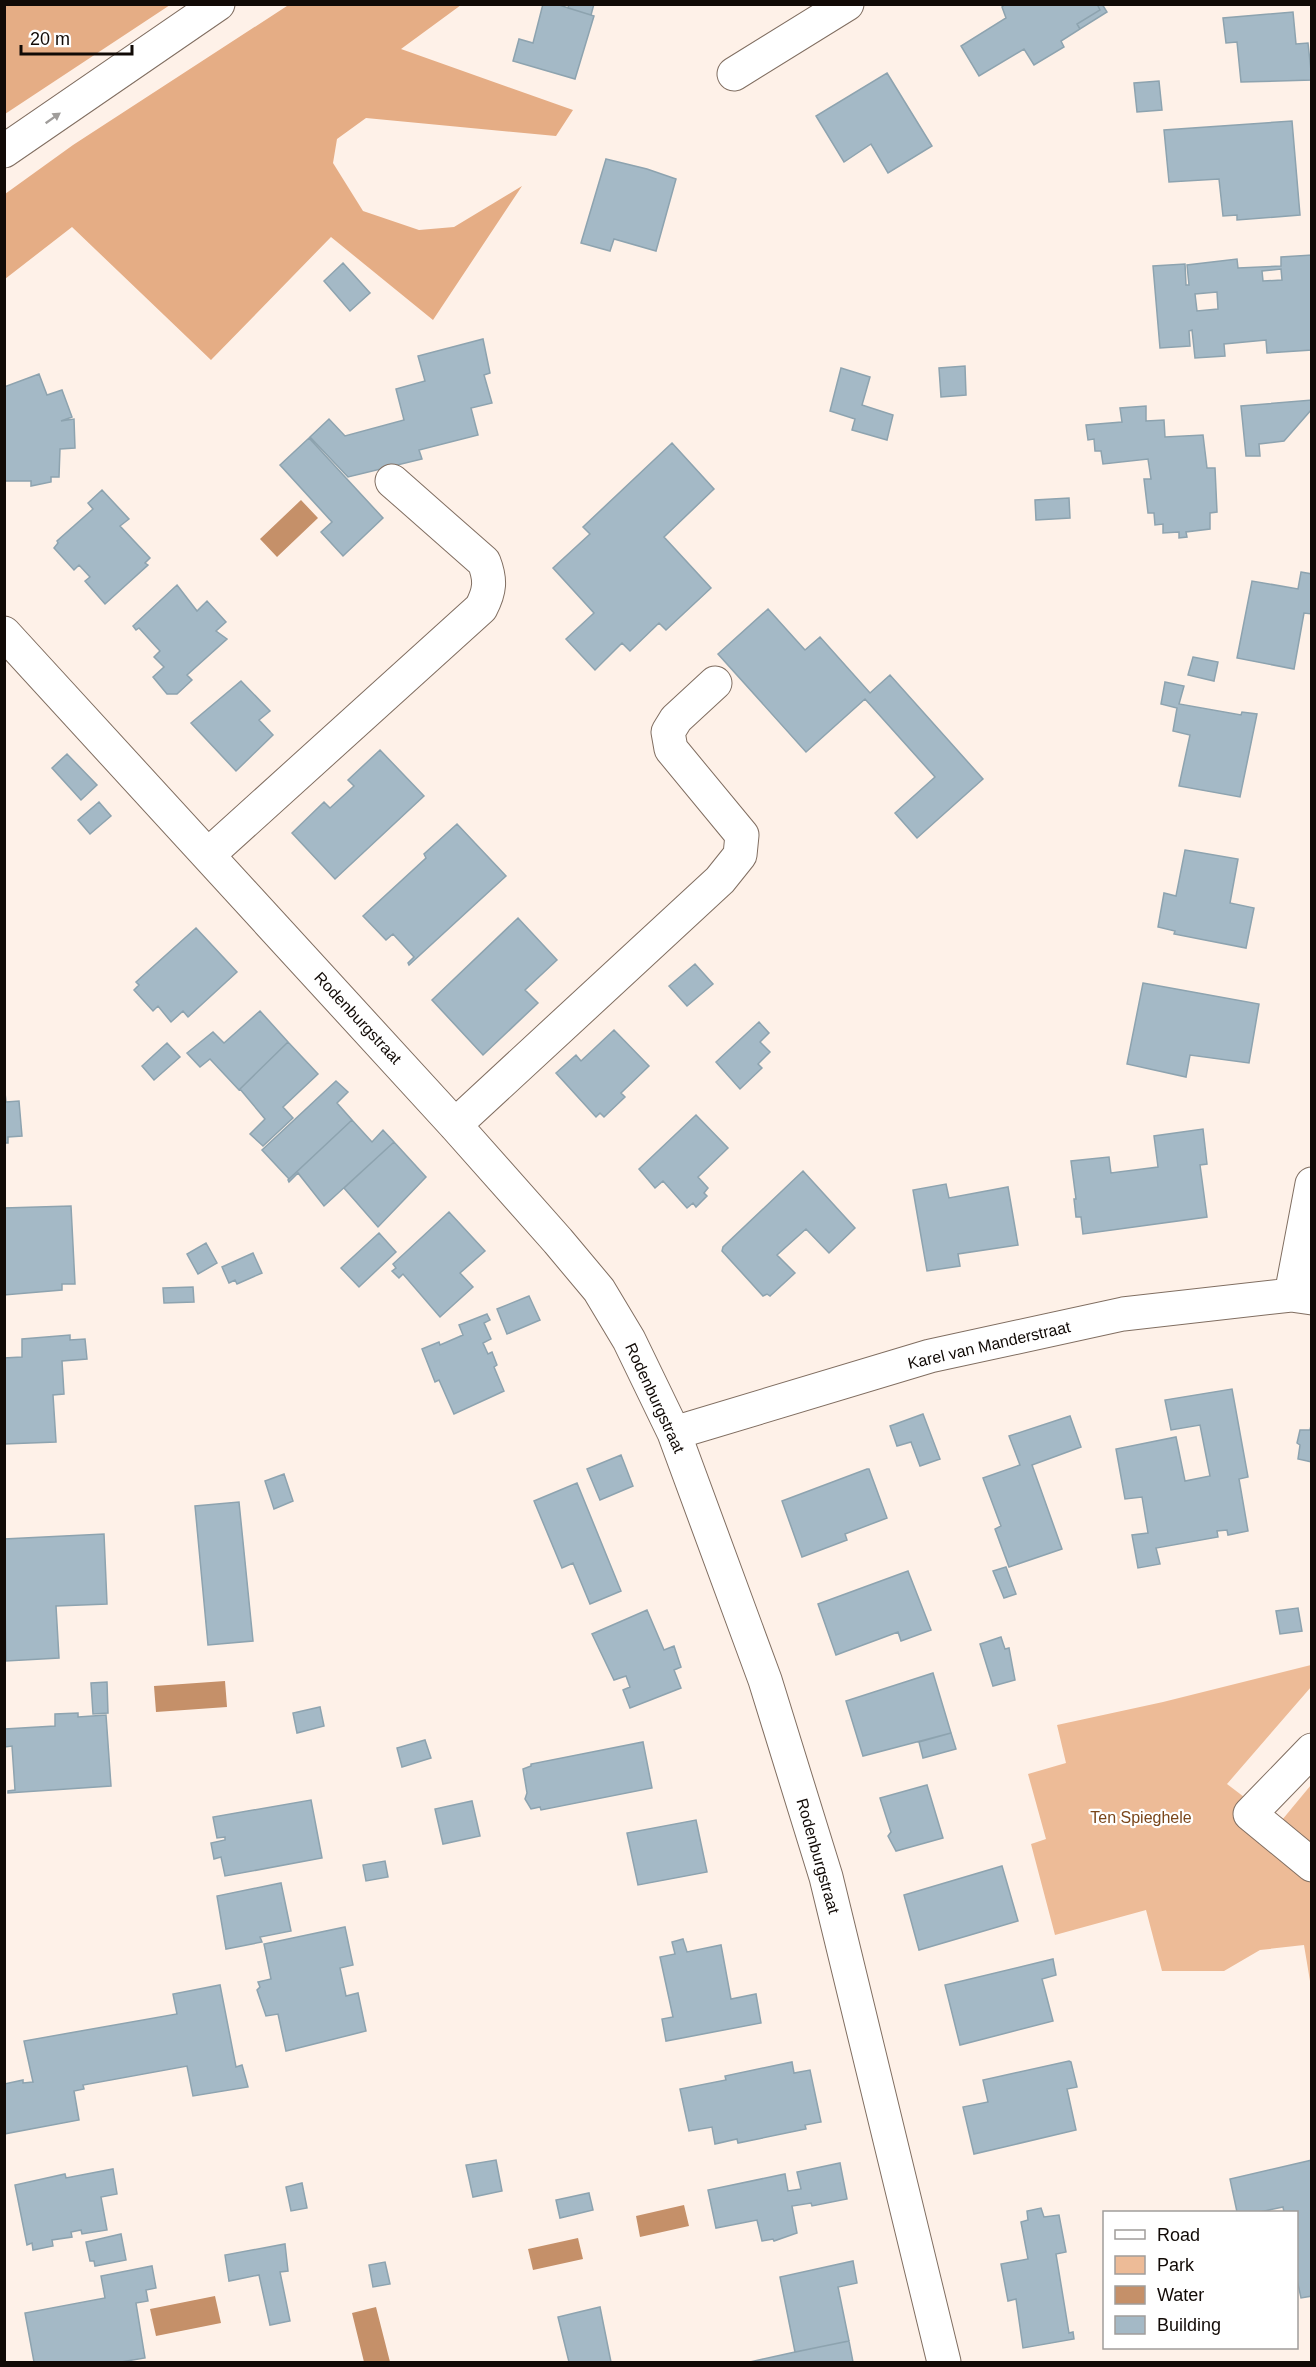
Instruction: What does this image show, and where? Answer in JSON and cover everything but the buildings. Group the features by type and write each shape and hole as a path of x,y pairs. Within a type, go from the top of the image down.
{"main road":[{"path":"4,152 218,4"},
{"path":"734,74 847,4"},
{"path":"208,855 481,608 489,593 489,575 484,562 392,482"},
{"name":"Rodenburgstraat","path":"4,633 455,1125 599,1290 629,1340 674,1433 765,1680 826,1877 944,2362"},
{"path":"455,1125 720,880 740,855 742,834 671,749 668,732 676,719 715,683"},
{"path":"1301,1296 1311,1184"},
{"name":"Karel van Manderstraat","path":"674,1433 930,1356 1123,1314 1301,1296"},
{"path":"1311,1750 1250,1814 1311,1865"}],"green space":[{"name":"Ten Spieghele","path":"1311,1665 1311,1687 1227,1784 1248,1800 1267,1838 1311,1785 1311,1987 1304,1945 1260,1950 1224,1971 1162,1971 1146,1910 1055,1935 1031,1844 1046,1839 1028,1774 1066,1763 1057,1725 1163,1702"}],"shaded area":[{"path":"5,4 170,4 170,5 5,114"},
{"path":"290,4 461,5 401,49 573,110 556,136 366,118 337,139 333,163 363,211 419,230 454,227 522,186 433,320 331,237 211,360 72,227 5,279 5,194 73,145"}],"water":[{"path":"301,500 318,518 277,557 260,539"},
{"path":"225,1681 227,1707 156,1712 154,1686"},
{"path":"684,2205 689,2226 640,2237 636,2216"},
{"path":"578,2238 583,2259 533,2270 528,2249"},
{"path":"215,2296 221,2323 156,2336 150,2309"},
{"path":"376,2307 390,2362 364,2362 352,2313"}]}
